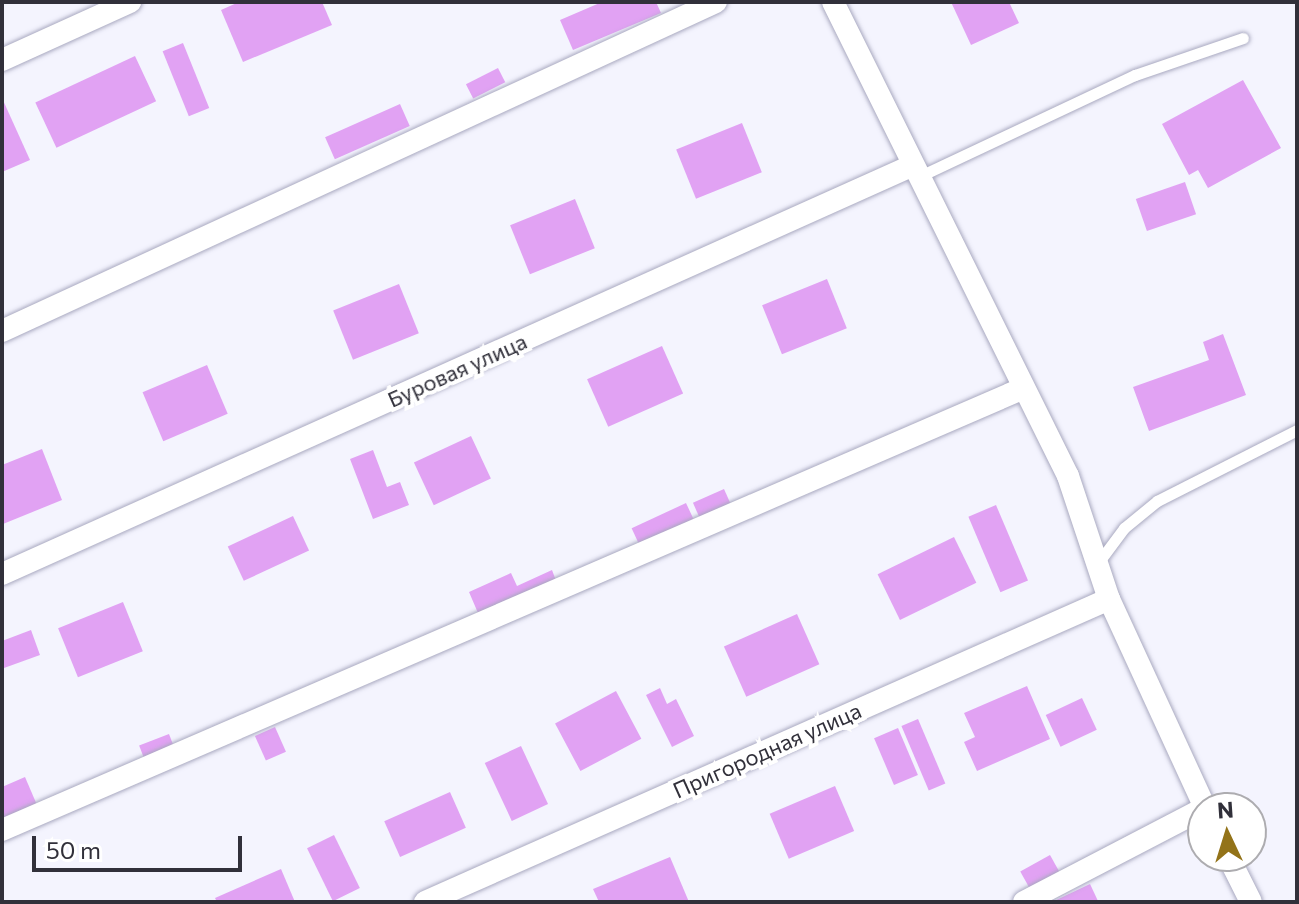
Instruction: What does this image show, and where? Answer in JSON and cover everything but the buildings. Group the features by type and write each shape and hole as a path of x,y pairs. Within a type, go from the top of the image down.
{"street":[{"path":"2,60 130,2"},
{"path":"2,331 716,2"},
{"path":"833,2 914,172 1068,476 1109,599 1198,792"},
{"name":"Буровая улица","path":"2,574 914,172"},
{"path":"2,830 1024,388"},
{"name":"Пригородная улица","path":"425,902 1109,599"},
{"path":"1024,902 1187,817"},
{"path":"1236,872 1251,902"}],"lane":[{"path":"914,172 1135,75 1243,38"},
{"path":"1098,563 1124,528 1157,501 1297,430"}]}
